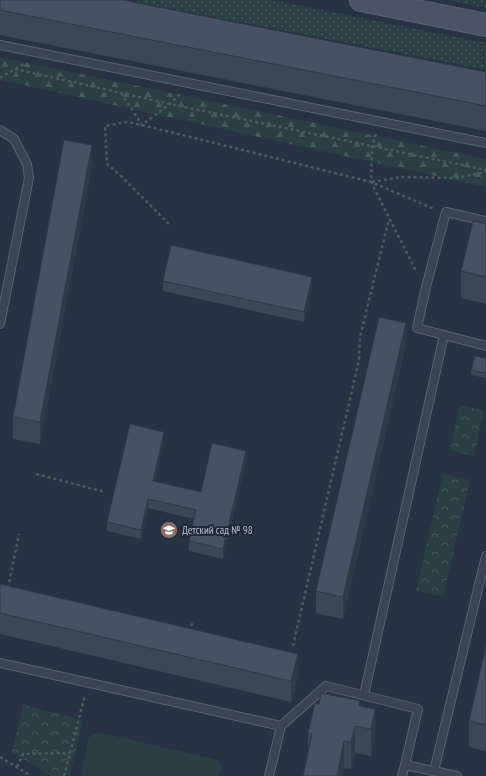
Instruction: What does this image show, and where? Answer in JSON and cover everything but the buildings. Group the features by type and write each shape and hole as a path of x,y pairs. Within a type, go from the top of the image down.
{"main road":[{"path":"361,0 486,25"}],"lane":[{"path":"0,45 486,143"},
{"path":"0,130 14,139 27,164 29,178 0,324"},
{"path":"486,222 446,212 426,287 417,328 486,346"},
{"path":"364,695 444,335"},
{"path":"434,771 486,556"},
{"path":"0,663 281,726"},
{"path":"269,776 281,726 326,686 418,708 402,776"},
{"path":"405,765 457,776"}],"path":[{"path":"0,78 41,54"},
{"path":"15,69 170,104 486,171"},
{"path":"142,125 170,104 192,83"},
{"path":"121,92 142,125"},
{"path":"379,121 372,147 371,182 413,267 426,287"},
{"path":"169,224 107,164 105,126 127,122 142,125 371,182 436,210 446,212"},
{"path":"371,182 401,177 456,178 486,171"},
{"path":"293,646 359,360 360,336 389,218"},
{"path":"36,474 105,492"},
{"path":"4,587 8,588 18,534"},
{"path":"186,633 194,621"},
{"path":"64,776 88,683"},
{"path":"17,768 23,754 70,753"},
{"path":"0,757 31,776"}],"green space":[{"path":"137,0 273,0 486,43 486,70 137,2"},
{"path":"446,0 486,0 486,8"},
{"path":"0,57 486,159 486,187 0,80"},
{"path":"460,405 484,411 474,456 449,450"},
{"path":"443,474 470,480 443,597 416,591"},
{"path":"23,705 83,720 70,776 51,776 12,752"},
{"path":"97,732 215,759 222,766 219,776 81,776 88,738"}],"place":[{"name":"Детский сад № 98","path":"169,530"}]}
